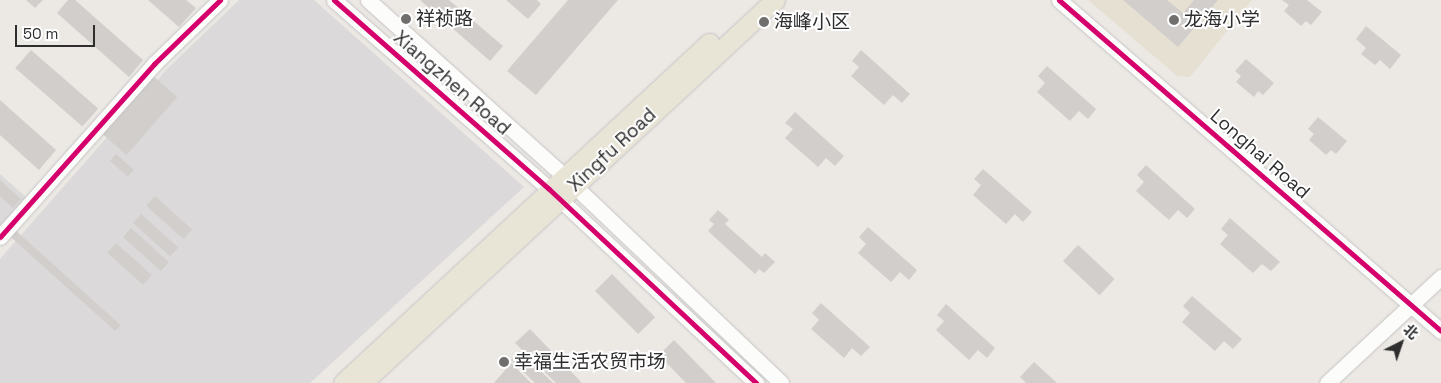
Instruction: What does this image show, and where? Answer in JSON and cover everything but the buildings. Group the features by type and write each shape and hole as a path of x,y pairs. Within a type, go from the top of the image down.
{"main road":[{"name":"Xingfu Road","path":"569,181 756,0"},
{"name":"Xingfu Road","path":"343,383 775,0"},
{"name":"Xingfu Road","path":"362,383 554,194"}],"street":[{"path":"0,237 154,64 220,0"},
{"name":"Xiangzhen Road","path":"334,0 554,194 756,383"},
{"name":"Xiangzhen Road","path":"368,0 569,181 781,383"},
{"name":"Longhai Road","path":"1059,0 1441,331"},
{"path":"1327,383 1441,277"}],"shaded area":[{"path":"239,0 314,0 524,187 310,383 0,383 0,259 166,70"},
{"name":"龙海小学","path":"1088,0 1252,0 1190,77 1177,76"},
{"path":"0,174 27,198 0,228"}],"cycle path":[{"path":"0,237 154,64 220,0"},
{"path":"334,0 549,189 756,383"},
{"path":"1059,0 1441,331"}],"place":[{"name":"祥祯路","path":"406,19"},
{"name":"龙海小学","path":"1174,20"},
{"name":"海峰小区","path":"764,22"},
{"name":"幸福生活农贸市场","path":"504,362"}]}
